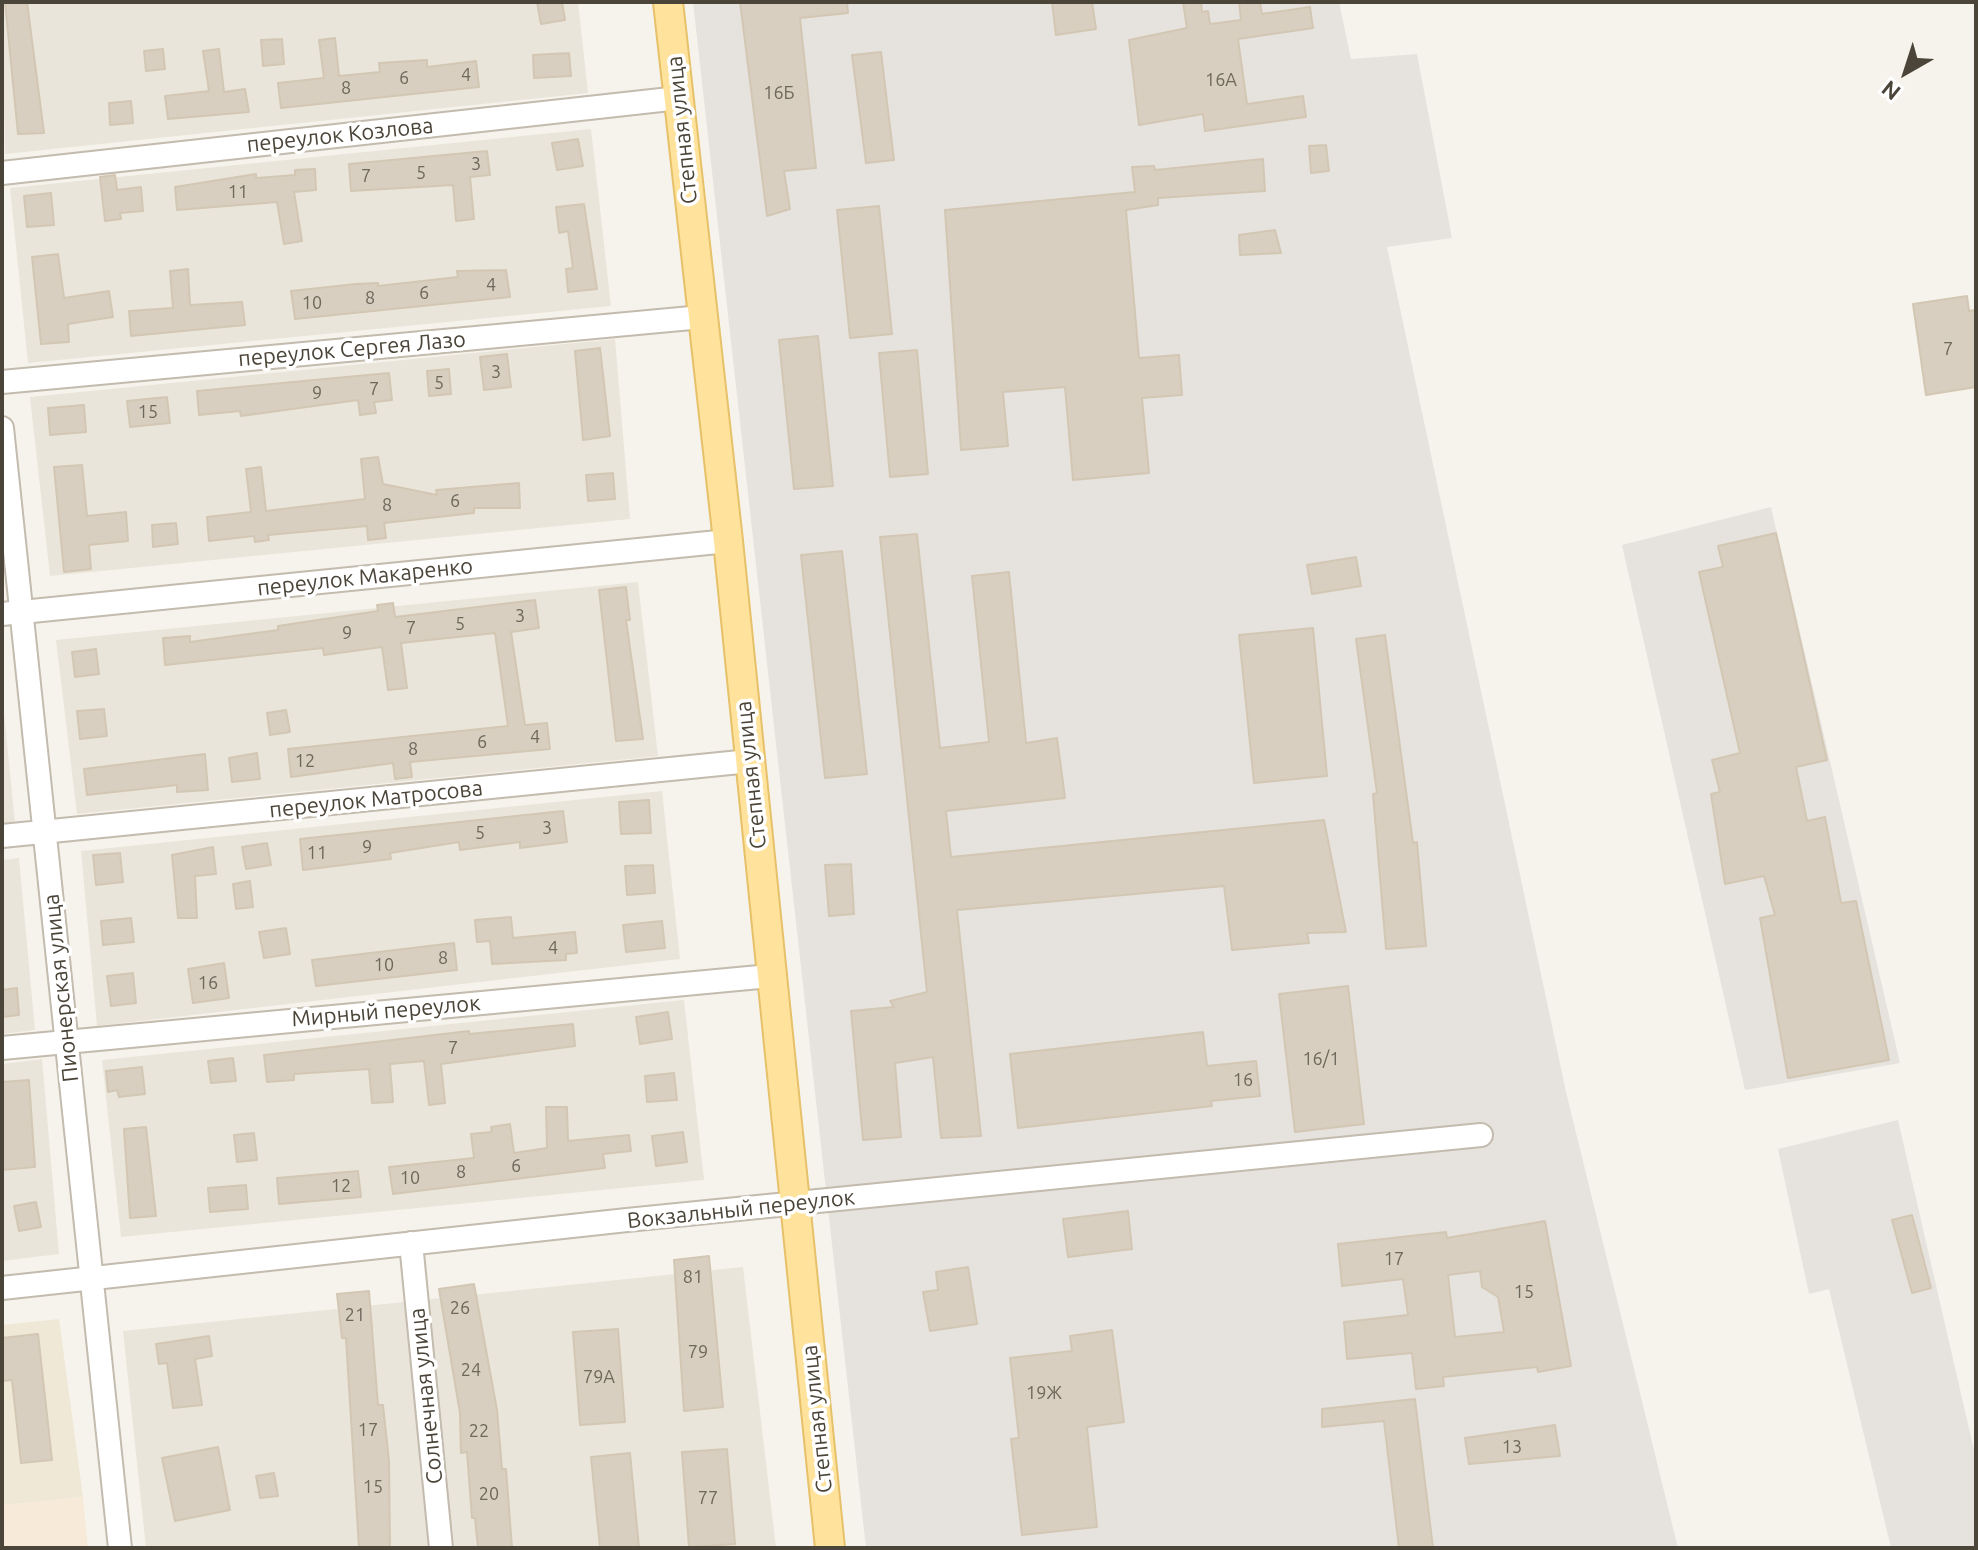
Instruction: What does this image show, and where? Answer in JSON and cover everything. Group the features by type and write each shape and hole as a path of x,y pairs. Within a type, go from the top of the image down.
{"main road":[{"name":"Степная улица","path":"668,2 728,541 830,1548"}],"street":[{"name":"переулок Козлова","path":"2,173 679,98"},
{"name":"переулок Сергея Лазо","path":"2,382 702,317"},
{"name":"Пионерская улица","path":"2,428 12,613 43,832 120,1548"},
{"name":"переулок Макаренко","path":"12,613 728,541"},
{"name":"переулок Матросова","path":"2,836 750,761"},
{"name":"Мирный переулок","path":"2,1048 770,976"},
{"name":"Вокзальный переулок","path":"2,1288 794,1203 1481,1135"},
{"name":"Солнечная улица","path":"411,1243 441,1548"}],"shaded area":[{"path":"2,2 578,2 588,93 5,154"},
{"path":"693,2 1339,2 1351,59 1417,54 1452,238 1387,247 1566,1092 1678,1548 866,1548"},
{"path":"591,129 611,306 28,363 10,188"},
{"path":"615,339 630,519 50,576 30,397"},
{"path":"1771,507 1900,1063 1745,1090 1622,545"},
{"path":"638,582 658,756 77,814 56,640"},
{"path":"2,693 15,823 2,824"},
{"path":"662,791 680,959 97,1026 81,851"},
{"path":"19,858 35,1030 2,1034 2,860"},
{"path":"684,1000 704,1180 121,1237 102,1060"},
{"path":"42,1059 59,1254 2,1261 2,1064"},
{"path":"1898,1120 1976,1459 1976,1548 1891,1548 1829,1289 1809,1294 1778,1149"},
{"path":"743,1267 776,1548 146,1548 123,1331"},
{"path":"59,1319 83,1497 2,1505 2,1325"},
{"path":"83,1497 88,1548 2,1548 2,1505"}],"building":[{"path":"5,2 27,2 44,133 18,134"},
{"path":"537,2 562,2 565,20 541,24"},
{"path":"740,2 847,2 848,13 800,18 816,168 784,171 790,209 767,216"},
{"path":"1052,2 1092,2 1096,29 1056,35"},
{"path":"1183,2 1201,2 1202,12 1208,11 1210,24 1241,20 1239,2 1260,2 1262,14 1310,7 1313,28 1238,39 1247,104 1303,96 1306,117 1205,131 1203,114 1139,125 1129,40 1187,28"},
{"path":"335,38 339,76 380,72 379,63 427,60 427,67 476,61 479,87 281,108 278,83 324,78 319,40"},
{"path":"282,39 284,64 263,66 261,40"},
{"path":"163,49 165,69 146,71 144,51"},
{"path":"219,49 224,92 245,89 249,112 168,119 165,96 209,91 203,51"},
{"path":"881,52 894,160 866,163 852,55"},
{"path":"569,53 571,76 534,78 533,55"},
{"path":"131,101 133,123 110,125 109,103"},
{"path":"578,139 583,166 557,170 552,143"},
{"path":"1326,145 1329,171 1311,173 1309,146"},
{"path":"487,151 490,175 470,177 474,219 456,221 453,185 351,191 349,164"},
{"path":"1263,159 1265,191 1158,198 1158,205 1126,210 1139,358 1179,355 1182,395 1142,398 1149,473 1073,480 1065,387 1003,392 1008,446 961,450 945,210 1135,192 1132,167 1154,166 1155,170"},
{"path":"315,169 316,190 294,192 302,241 284,244 277,202 177,210 175,187 256,174 256,178 295,175 295,170"},
{"path":"115,175 117,190 141,187 143,211 120,213 121,219 105,221 100,177"},
{"path":"51,193 54,225 27,227 24,196"},
{"path":"584,204 597,289 568,292 566,269 573,268 568,231 559,233 556,207"},
{"path":"879,206 892,334 850,338 837,210"},
{"path":"1275,230 1281,253 1240,255 1239,235"},
{"path":"58,254 64,298 109,291 113,317 68,324 69,342 41,344 32,257"},
{"path":"188,269 190,305 242,302 245,325 131,336 129,311 173,308 170,271"},
{"path":"506,270 510,297 295,319 291,291 458,277 457,271"},
{"path":"1967,296 1969,311 1976,310 1976,387 1926,395 1913,304"},
{"path":"818,336 833,486 794,489 779,340"},
{"path":"600,348 610,436 583,440 575,351"},
{"path":"917,350 928,474 890,477 879,353"},
{"path":"507,354 511,387 484,390 480,357"},
{"path":"449,369 451,394 429,396 427,371"},
{"path":"389,373 392,400 374,402 376,413 360,415 358,400 241,416 240,411 199,415 197,391"},
{"path":"167,397 170,423 130,427 127,401"},
{"path":"84,405 86,432 50,435 48,408"},
{"path":"378,457 383,484 437,495 436,490 519,483 520,508 474,508 474,513 384,523 386,538 368,540 367,526 268,535 269,540 255,542 254,536 209,541 207,517 251,512 246,469 261,467 266,511 365,499 361,459"},
{"path":"82,465 87,516 126,512 128,541 89,545 91,569 64,572 54,467"},
{"path":"613,473 615,499 588,501 586,475"},
{"path":"176,523 178,544 153,547 152,525"},
{"path":"1776,533 1827,760 1796,767 1807,821 1825,817 1841,903 1856,901 1889,1060 1788,1078 1760,918 1775,915 1764,876 1725,884 1711,794 1720,792 1712,760 1740,753 1699,572 1723,567 1718,546"},
{"path":"917,534 940,748 989,742 972,576 1009,572 1026,743 1057,738 1065,798 946,811 951,857 1324,820 1346,932 1307,933 1309,943 1232,950 1224,886 957,910 981,1136 941,1138 933,1057 895,1063 901,1137 863,1140 851,1011 894,1007 890,1001 927,992 880,537"},
{"path":"842,551 867,774 825,778 801,555"},
{"path":"1356,557 1361,586 1312,594 1307,565"},
{"path":"626,587 630,620 626,620 643,739 616,741 599,590"},
{"path":"535,600 539,628 511,632 525,725 547,723 550,749 410,762 412,777 395,779 393,763 291,777 288,749 508,726 495,633 401,643 407,688 388,690 382,647 324,655 323,648 165,665 163,638 190,636 190,642 278,630 278,626 378,611 377,605 393,603 395,617"},
{"path":"1313,628 1327,776 1254,783 1239,635"},
{"path":"1385,635 1413,843 1417,842 1426,946 1386,949 1373,794 1377,793 1356,639"},
{"path":"96,649 99,674 75,677 72,652"},
{"path":"104,709 107,736 80,739 77,711"},
{"path":"286,710 290,732 270,735 267,713"},
{"path":"257,753 260,779 232,782 229,758"},
{"path":"205,754 208,790 177,792 177,785 87,795 84,769"},
{"path":"649,800 651,833 621,834 619,802"},
{"path":"563,811 567,842 520,848 520,842 460,850 459,842 390,853 391,859 303,870 300,839"},
{"path":"267,843 271,865 246,869 242,847"},
{"path":"213,847 216,874 195,876 197,918 178,918 172,855"},
{"path":"120,853 123,882 96,885 93,855"},
{"path":"851,864 854,914 829,916 825,865"},
{"path":"653,865 655,893 627,895 625,866"},
{"path":"250,881 253,907 236,909 233,884"},
{"path":"511,917 513,938 575,932 577,953 566,954 566,960 492,964 490,941 477,942 475,920"},
{"path":"131,918 134,942 103,945 101,921"},
{"path":"662,921 665,948 626,952 623,925"},
{"path":"286,928 290,954 264,958 259,932"},
{"path":"454,943 457,970 316,986 312,960"},
{"path":"224,963 229,998 193,1003 188,969"},
{"path":"133,973 136,1003 111,1006 107,976"},
{"path":"1348,986 1364,1124 1295,1132 1279,994"},
{"path":"17,988 19,1015 2,1017 2,990"},
{"path":"668,1012 672,1039 640,1044 636,1017"},
{"path":"573,1024 575,1046 441,1064 445,1103 429,1105 424,1061 390,1064 393,1102 372,1103 369,1069 294,1074 294,1080 267,1082 264,1055 469,1031 469,1034"},
{"path":"1203,1032 1207,1066 1256,1061 1260,1096 1211,1101 1212,1106 1018,1128 1010,1054"},
{"path":"233,1058 236,1081 211,1083 208,1061"},
{"path":"142,1067 145,1094 119,1097 117,1090 108,1092 106,1071"},
{"path":"674,1073 677,1100 647,1102 645,1076"},
{"path":"29,1080 35,1167 2,1170 2,1082"},
{"path":"546,1107 567,1107 568,1141 629,1135 631,1151 603,1154 605,1168 393,1194 389,1167 474,1158 471,1134 492,1132 491,1127 510,1124 514,1153 547,1148"},
{"path":"146,1127 156,1216 130,1218 124,1129"},
{"path":"683,1132 687,1162 656,1166 652,1136"},
{"path":"254,1133 257,1160 237,1162 234,1135"},
{"path":"358,1171 361,1197 279,1204 277,1178"},
{"path":"246,1185 248,1209 210,1212 208,1188"},
{"path":"36,1202 41,1227 19,1231 14,1206"},
{"path":"1128,1211 1132,1249 1068,1257 1063,1219"},
{"path":"1912,1215 1931,1288 1912,1293 1892,1220"},
{"path":"1545,1221 1571,1366 1538,1372 1537,1367 1443,1377 1444,1386 1416,1389 1412,1353 1347,1359 1344,1322 1408,1315 1403,1279 1342,1286 1338,1244 1446,1232 1447,1238","holes":["1480,1271 1482,1287 1498,1297 1504,1332 1455,1337 1448,1275"]},
{"path":"709,1256 723,1407 684,1411 674,1260"},
{"path":"968,1267 977,1324 930,1331 923,1292 938,1290 936,1272"},
{"path":"474,1284 497,1410 502,1469 506,1469 512,1548 478,1548 475,1518 472,1518 467,1452 461,1453 460,1413 439,1289"},
{"path":"369,1291 378,1405 383,1405 389,1461 390,1548 359,1548 346,1338 342,1338 337,1294"},
{"path":"618,1329 625,1422 580,1425 573,1332"},
{"path":"1112,1330 1124,1422 1087,1427 1097,1527 1022,1535 1011,1439 1019,1438 1010,1358 1072,1351 1070,1336"},
{"path":"38,1334 52,1460 21,1463 12,1380 2,1381 2,1338"},
{"path":"209,1336 212,1356 195,1359 202,1405 173,1408 167,1363 159,1364 156,1344"},
{"path":"1415,1399 1433,1548 1399,1548 1384,1421 1322,1427 1322,1409"},
{"path":"1555,1425 1560,1456 1469,1464 1465,1438"},
{"path":"218,1447 230,1510 175,1521 162,1458"},
{"path":"727,1449 735,1544 689,1547 682,1452"},
{"path":"630,1453 639,1548 600,1548 591,1457"},
{"path":"274,1473 278,1496 260,1498 256,1476"}]}
